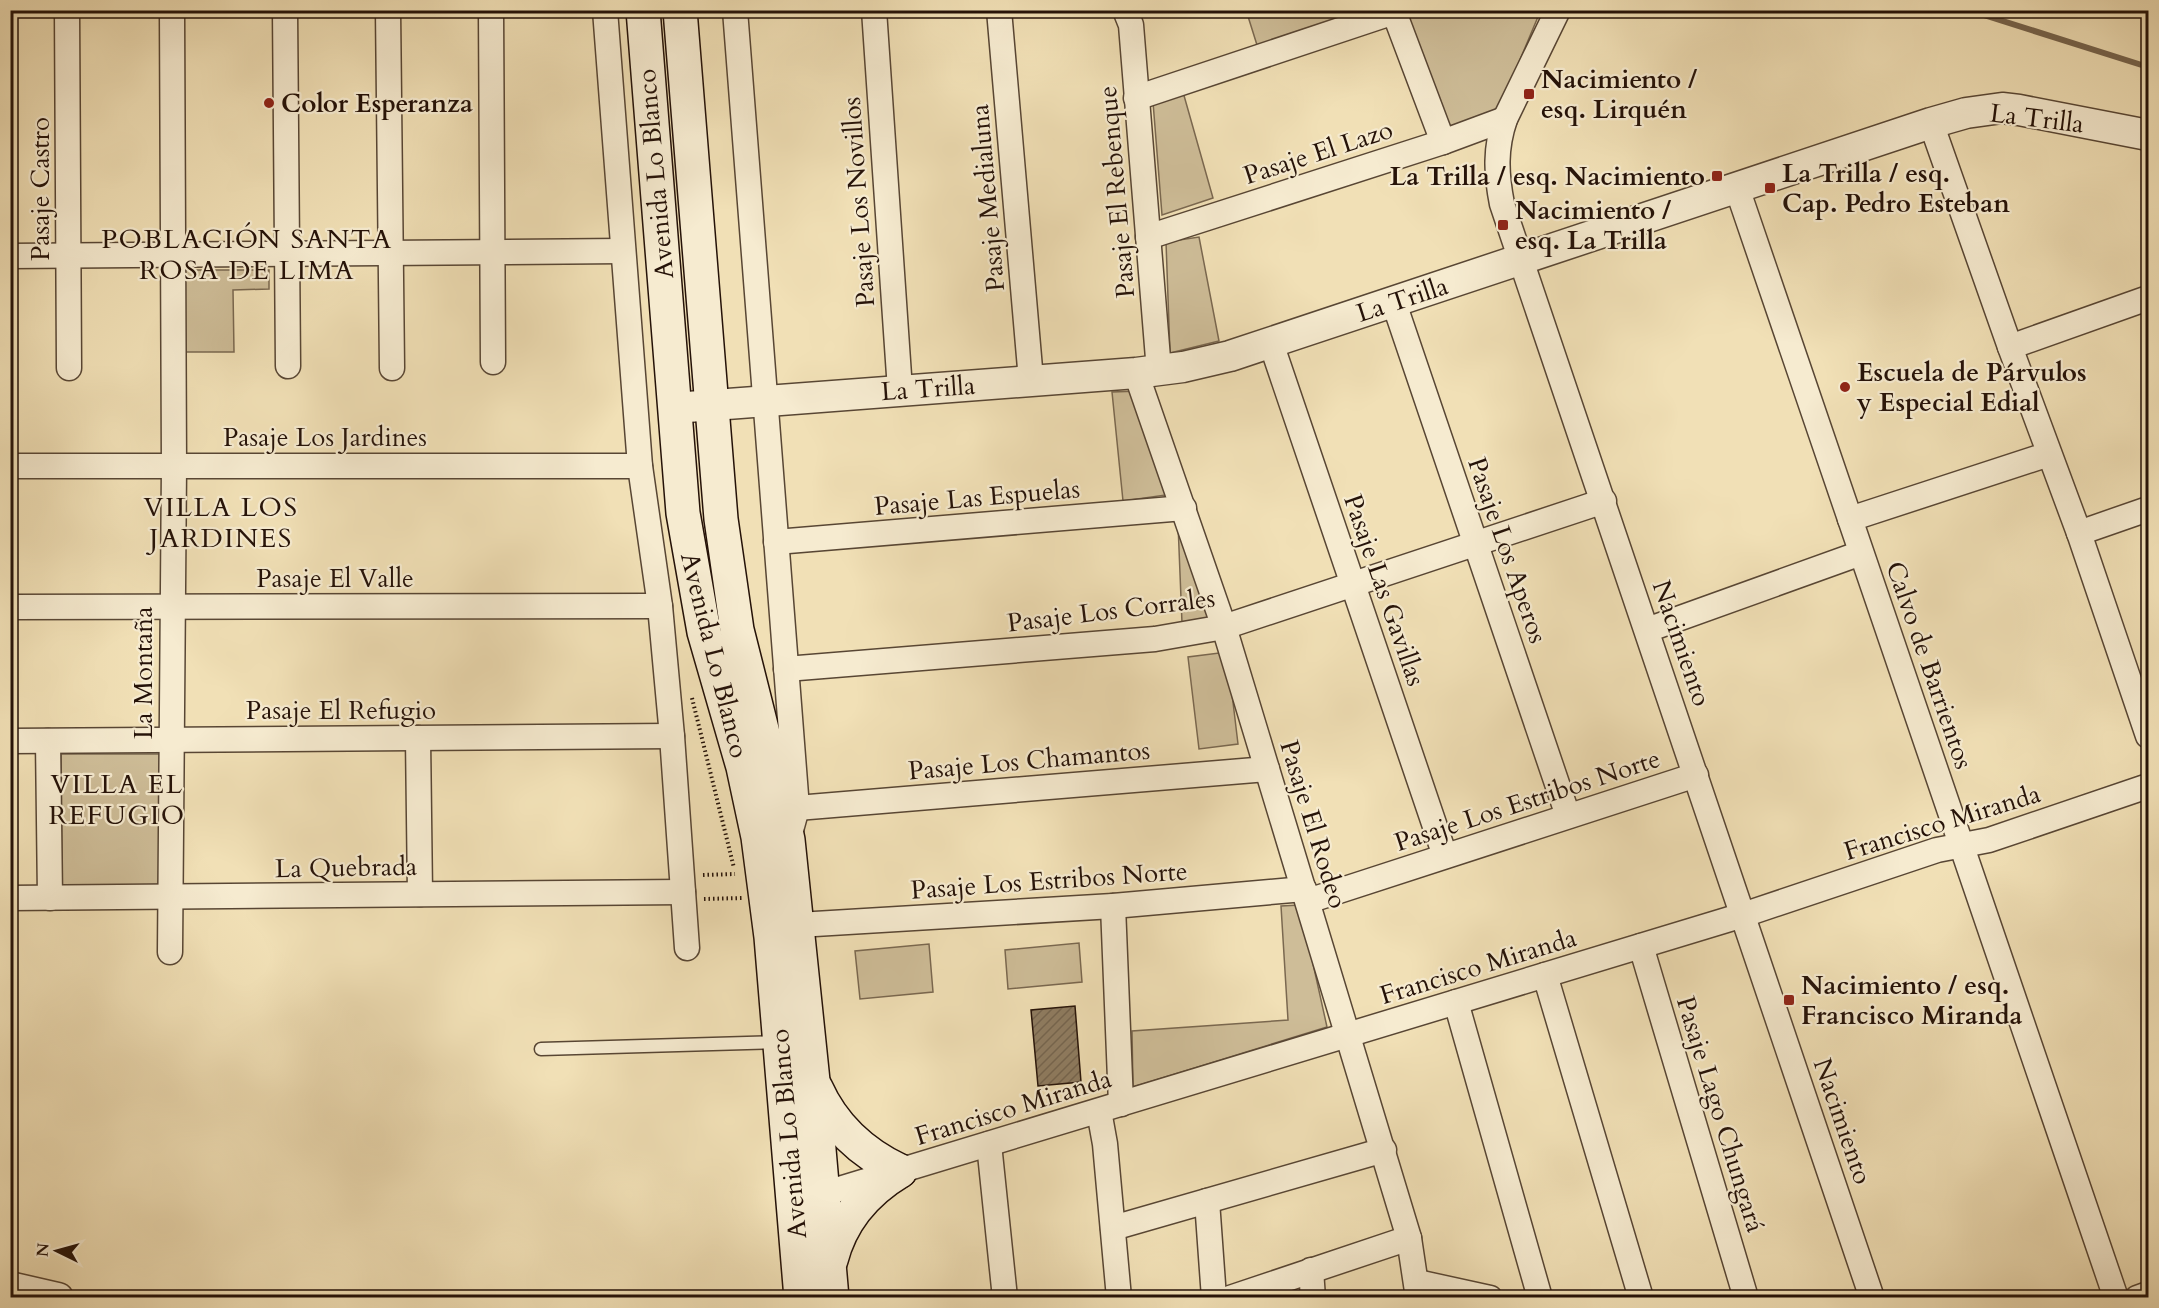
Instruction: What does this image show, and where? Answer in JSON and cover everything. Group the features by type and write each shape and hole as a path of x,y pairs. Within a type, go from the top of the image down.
{"main road":[{"name":"Avenida Lo Blanco","path":"643,10 683,513 695,588 715,676 743,767 758,837 771,937 801,1298"},
{"name":"Avenida Lo Blanco","path":"680,10 721,519 730,595 788,840 813,1081 830,1283"},
{"path":"813,1081 821,1098 843,1130 870,1155 900,1171 873,1189 852,1213 842,1230 830,1283"},
{"path":"795,1221 808,1202 823,1194"}],"street":[{"name":"Pasaje Castro","path":"67,10 69,368"},
{"name":"La Montaña","path":"170,952 174,466 172,10"},
{"path":"285,10 288,366"},
{"path":"388,10 392,368"},
{"path":"491,10 493,362"},
{"name":"Avenida Lo Blanco","path":"605,10 640,466 660,606 687,948"},
{"name":"Avenida Lo Blanco","path":"735,10 797,808 788,840"},
{"name":"Pasaje Los Novillos","path":"874,10 900,390"},
{"name":"Pasaje Medialuna","path":"999,10 1031,380"},
{"name":"Pasaje El Rebenque","path":"1125,10 1131,25 1148,237 1148,372"},
{"name":"Nacimiento","path":"1558,10 1505,119 1498,145 1497,174 1502,204 1872,1298"},
{"path":"1136,98 1394,12 1443,142"},
{"name":"La Trilla","path":"636,411 1148,372 1202,363 1394,303 1522,258 1966,113 2002,108 2019,110 2148,135"},
{"name":"Pasaje El Lazo","path":"1148,237 1443,142 1505,119"},
{"path":"1931,123 2079,533 2148,736"},
{"name":"Calvo de Barrientos","path":"1737,188 2116,1298"},
{"path":"10,256 623,251"},
{"path":"2010,346 2148,298"},
{"name":"Pasaje Los Aperos","path":"1394,303 1569,816"},
{"name":"Pasaje Las Gavillas","path":"1271,343 1445,856"},
{"name":"Pasaje El Rodeo","path":"1148,372 1184,508 1224,627 1384,1150 1409,1238 1418,1290"},
{"path":"1850,519 2049,454"},
{"name":"Pasaje Los Jardines","path":"10,465 640,466"},
{"name":"Pasaje Los Corrales","path":"786,669 1155,639 1224,627 1604,501"},
{"name":"Pasaje Las Espuelas","path":"776,542 1184,508"},
{"path":"2079,533 2148,509"},
{"path":"1647,630 1861,553"},
{"name":"Pasaje El Valle","path":"10,607 660,606"},
{"name":"Pasaje El Refugio","path":"10,741 672,736"},
{"path":"418,738 420,894"},
{"path":"48,741 50,898"},
{"name":"Pasaje Los Chamantos","path":"797,808 1267,769"},
{"name":"Pasaje Los Estribos Norte","path":"798,925 1306,895 1445,856 1696,775"},
{"name":"Francisco Miranda","path":"823,1194 1743,915 1936,850 1989,840 2148,786"},
{"name":"La Quebrada","path":"10,898 683,889"},
{"path":"1113,906 1110,1107 1105,1144 1119,1298"},
{"name":"Pasaje Lago Chungará","path":"1641,946 1746,1298"},
{"path":"1545,975 1641,1298"},
{"path":"1456,1002 1540,1298"},
{"path":"989,1144 1005,1298"},
{"path":"1113,1228 1384,1150"},
{"path":"1207,1201 1214,1298"},
{"path":"1230,1298 1409,1238"},
{"path":"1311,1270 1313,1298"},
{"path":"10,1287 58,1298"},
{"path":"1418,1290 1491,1298"},
{"path":"2137,1298 2148,1294"}],"lane":[{"path":"541,1049 780,1042"}],"path":[{"path":"683,889 735,873"},
{"path":"683,889 742,897"}],"shaded area":[{"path":"1246,10 1367,11 1257,45"},
{"path":"1534,10 1540,12 1498,112 1452,132 1396,11"},
{"path":"1183,92 1213,198 1162,215 1153,102"},
{"path":"1199,237 1219,341 1170,353 1166,242"},
{"path":"183,270 269,270 269,289 233,290 234,352 184,352"},
{"path":"1140,391 1173,494 1123,501 1112,392"},
{"path":"1178,524 1211,618 1182,623"},
{"path":"1227,652 1238,744 1199,749 1188,657"},
{"path":"61,754 161,754 162,889 62,890"},
{"path":"1300,905 1327,1027 1133,1087 1132,1031 1288,1020 1281,906"},
{"path":"1079,943 1082,982 1008,989 1005,950"},
{"path":"929,944 933,992 860,999 855,951"}],"building":[{"path":"1075,1006 1081,1082 1038,1086 1031,1010"}],"waterway":[{"path":"1968,10 2148,67"}],"place":[{"name":"Nacimiento / esq. Lirquén","path":"1529,94"},
{"name":"Color Esperanza","path":"269,103"},
{"name":"La Trilla / esq. Nacimiento","path":"1717,176"},
{"name":"La Trilla / esq. Cap. Pedro Esteban","path":"1770,188"},
{"name":"Nacimiento / esq. La Trilla","path":"1503,225"},
{"name":"Escuela de Párvulos y Especial Edial","path":"1845,387"},
{"name":"Nacimiento / esq. Francisco Miranda","path":"1789,1000"}],"district":[{"name":"POBLACIÓN SANTA ROSA DE LIMA","path":"247,254"},
{"name":"VILLA LOS JARDINES","path":"221,522"},
{"name":"VILLA EL REFUGIO","path":"117,800"}]}
